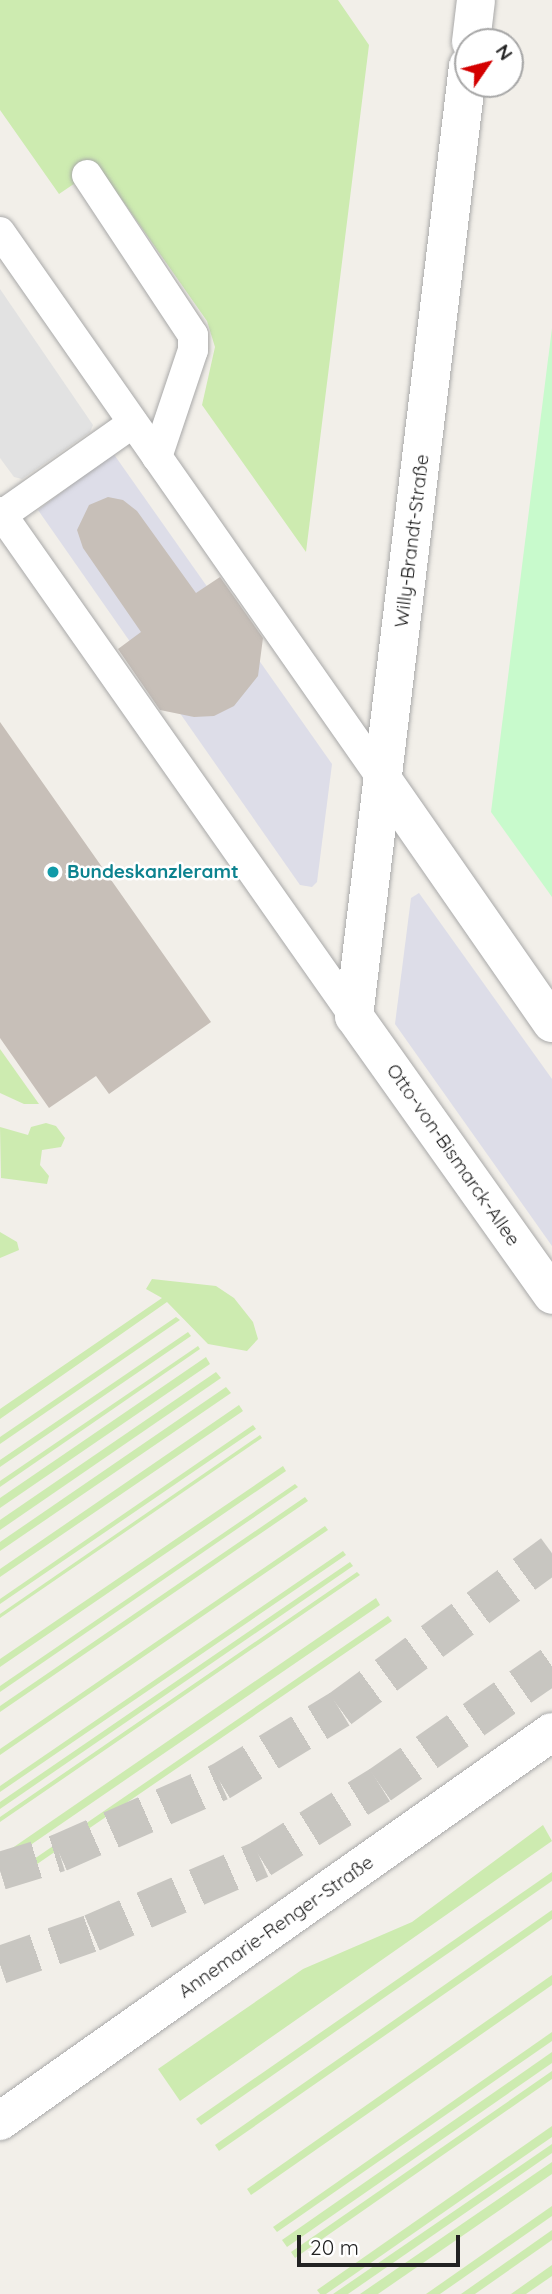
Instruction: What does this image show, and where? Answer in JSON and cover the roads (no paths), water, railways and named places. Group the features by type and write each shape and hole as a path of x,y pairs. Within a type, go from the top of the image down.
{"street":[{"path":"473,28 476,0"},
{"name":"Willy-Brandt-Straße","path":"354,1016 464,98"},
{"path":"383,780 552,1023"},
{"name":"Otto-von-Bismarck-Allee","path":"354,1016 552,1295"},
{"name":"Annemarie-Renger-Straße","path":"0,2122 552,1732"}],"lane":[{"path":"87,175 193,335 191,358 157,457"},
{"path":"0,232 383,780"},
{"path":"133,423 1,513 354,1016"}],"tunnel":[{"path":"0,1871 59,1853 220,1782 340,1709 552,1554"},
{"path":"0,1965 92,1933 261,1859 380,1785 552,1665"}],"place":[{"name":"Bundeskanzleramt","path":"53,872"}]}
